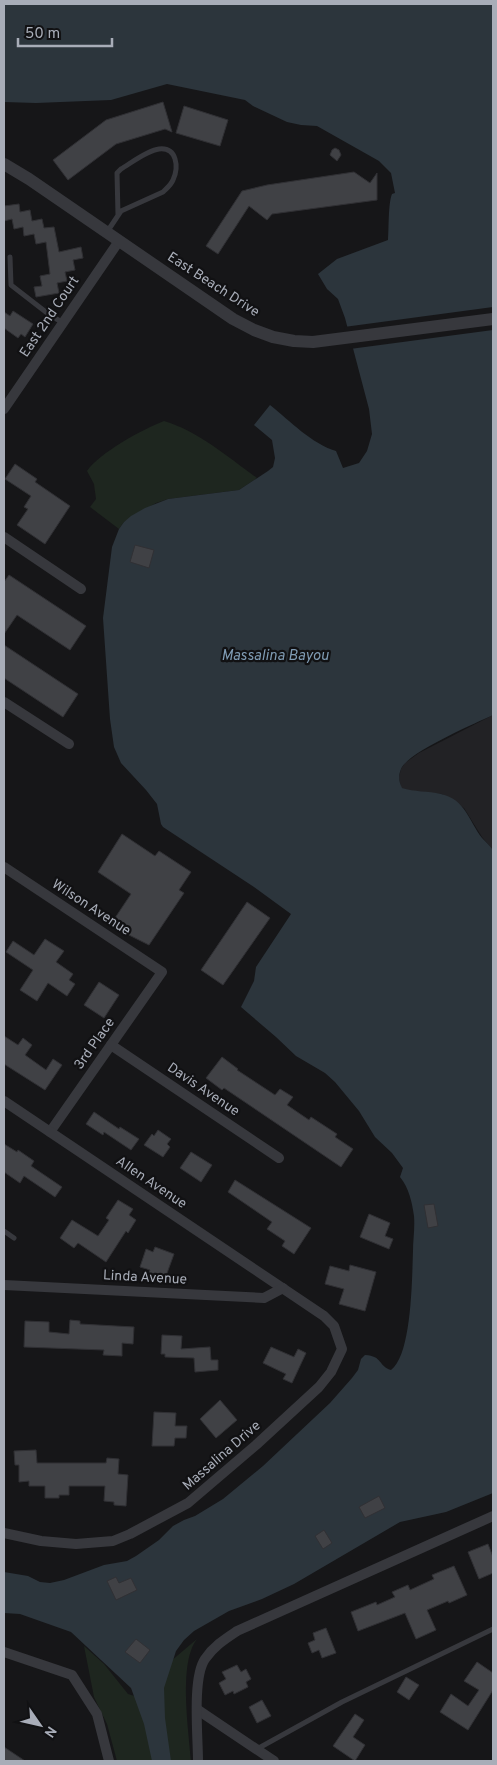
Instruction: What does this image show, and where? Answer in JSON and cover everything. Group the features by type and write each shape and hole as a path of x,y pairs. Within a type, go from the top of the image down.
{"street":[{"name":"East Beach Drive","path":"4,164 29,179 233,319 260,333 301,341 344,338 493,319"},
{"name":"East 2nd Court","path":"4,409 119,240"},
{"path":"4,537 80,589"},
{"path":"4,702 69,744"},
{"name":"Wilson Avenue","path":"4,867 162,972"},
{"name":"3rd Place","path":"50,1132 162,972"},
{"name":"Davis Avenue","path":"111,1045 279,1158"},
{"name":"Allen Avenue","path":"4,1101 283,1288"},
{"name":"Linda Avenue","path":"4,1285 264,1298 283,1288"},
{"name":"Massalina Drive","path":"4,1533 41,1541 76,1544 114,1541 188,1502 256,1445 319,1387 331,1372 342,1349 334,1326 324,1316 283,1288"},
{"path":"198,1761 198,1676 205,1660 219,1643 237,1631 493,1516"},
{"path":"4,1652 72,1675 97,1714 109,1761"},
{"path":"198,1710 274,1761"}],"lane":[{"path":"106,232 121,211 163,192 168,187 173,180 176,170 176,161 172,153 164,149 156,149 121,169 118,173 118,215"},
{"path":"10,257 11,285 51,316 62,322"},
{"path":"4,1231 14,1238"},
{"path":"256,1749 342,1702 493,1629"}],"shaded area":[{"path":"164,421 177,425 201,438 257,478 239,490 168,499 156,503 124,522 119,529 90,507 96,499 94,484 87,471 111,449"},
{"path":"493,715 493,850 482,837 464,808 442,794 409,791 401,788 399,777 405,763 419,753"},
{"path":"197,1639 191,1650 186,1680 191,1761 117,1761 107,1724 94,1697 84,1646 104,1664 128,1694 141,1698 164,1667"}],"water":[{"name":"Massalina Bayou","path":"4,4 493,4 493,715 428,747 406,762 401,769 399,777 402,788 441,794 456,801 466,811 477,831 493,850 493,1493 446,1512 400,1522 294,1584 262,1599 229,1611 194,1631 176,1651 164,1688 165,1718 171,1761 152,1761 144,1724 131,1688 71,1632 20,1614 4,1613 4,1572 28,1576 40,1582 50,1583 64,1580 104,1565 127,1561 159,1540 173,1526 195,1516 223,1499 263,1466 330,1403 358,1370 361,1359 365,1355 375,1357 391,1370 398,1362 403,1349 410,1315 414,1220 410,1195 400,1177 403,1168 392,1153 375,1137 359,1111 325,1073 296,1056 241,1007 254,981 256,967 291,914 254,887 163,827 157,804 121,763 114,747 110,719 103,618 112,547 124,522 145,508 168,499 239,490 273,467 275,458 272,440 254,425 270,405 310,438 336,451 343,468 359,463 367,451 372,434 369,409 345,318 338,299 327,289 318,274 337,259 388,240 390,204 392,194 395,193 391,173 379,161 317,126 287,122 253,106 245,100 167,84 111,100 36,103 4,102"}],"pier":[{"path":"493,307 493,330 350,349 344,327"}],"building":[{"path":"163,102 172,132 165,129 116,144 68,180 53,160 106,120"},
{"path":"184,106 228,120 220,146 176,133"},
{"path":"335,148 339,150 341,155 337,161 330,155"},
{"path":"354,172 370,183 377,173 377,200 272,214 267,220 249,206 218,254 206,246 242,191 267,185"},
{"path":"19,204 20,212 30,210 32,221 42,219 44,228 54,227 59,252 81,247 83,258 73,260 75,270 65,272 67,281 57,283 59,293 36,297 34,287 42,286 40,276 50,274 46,242 36,244 34,234 24,236 23,227 14,229 12,219 4,221 4,206"},
{"path":"13,311 33,324 25,337 21,334 18,338 4,328 4,312 10,316"},
{"path":"15,464 37,479 35,482 70,506 45,544 17,525 28,509 24,507 31,496 5,479"},
{"path":"135,545 154,550 149,568 130,562"},
{"path":"9,575 86,626 70,650 17,615 4,634 4,582"},
{"path":"4,645 78,694 63,717 4,678"},
{"path":"122,834 155,856 159,851 191,872 179,890 184,893 149,945 129,935 113,921 131,894 98,872"},
{"path":"247,902 270,918 223,985 201,970"},
{"path":"45,939 64,951 56,962 73,974 69,980 75,984 67,996 48,983 37,1001 20,990 33,970 6,952 13,941 34,955"},
{"path":"99,982 119,995 104,1018 84,1005"},
{"path":"4,1036 18,1045 23,1038 32,1045 25,1055 46,1070 53,1059 62,1065 45,1090 4,1064"},
{"path":"222,1057 237,1070 275,1095 280,1089 293,1097 287,1105 309,1120 311,1117 337,1134 335,1137 353,1149 341,1167 224,1088 222,1090 206,1078"},
{"path":"94,1112 119,1129 120,1127 139,1139 131,1150 104,1132 103,1135 86,1124"},
{"path":"158,1130 171,1139 167,1144 170,1147 163,1157 144,1145 152,1134 154,1136"},
{"path":"4,1144 17,1152 18,1150 34,1161 31,1166 62,1187 55,1197 24,1176 20,1183 4,1172"},
{"path":"191,1152 212,1165 201,1182 180,1168"},
{"path":"235,1180 311,1228 294,1254 282,1246 285,1241 267,1229 272,1222 228,1192"},
{"path":"118,1200 133,1209 129,1215 136,1220 128,1233 126,1231 106,1262 78,1243 74,1248 60,1238 72,1220 98,1236 109,1220 106,1218"},
{"path":"434,1204 438,1226 428,1228 424,1205"},
{"path":"369,1214 390,1223 385,1236 393,1239 389,1249 360,1237"},
{"path":"155,1247 174,1254 166,1276 161,1274 161,1277 149,1273 150,1270 140,1267 146,1249 153,1252"},
{"path":"350,1265 376,1272 365,1311 339,1304 344,1289 325,1284 330,1266 349,1271"},
{"path":"70,1320 80,1321 80,1324 134,1327 133,1344 122,1343 122,1356 103,1355 104,1350 24,1347 25,1321 49,1322 49,1332 69,1334"},
{"path":"162,1335 182,1336 181,1349 210,1347 211,1360 218,1360 218,1370 195,1372 194,1358 165,1357 165,1354 161,1354"},
{"path":"271,1347 294,1357 298,1349 306,1353 292,1383 283,1379 286,1374 263,1363"},
{"path":"220,1400 237,1420 216,1438 200,1419"},
{"path":"154,1412 176,1413 175,1426 187,1426 186,1438 175,1438 174,1446 152,1446"},
{"path":"36,1450 37,1463 106,1463 107,1458 119,1459 118,1474 128,1475 126,1506 114,1505 114,1502 104,1501 105,1486 69,1486 69,1495 59,1495 59,1498 45,1498 45,1486 29,1486 29,1481 19,1482 19,1465 15,1465 14,1451"},
{"path":"379,1496 385,1508 365,1518 359,1507"},
{"path":"324,1530 332,1543 323,1549 315,1536"},
{"path":"488,1544 493,1557 493,1573 479,1579 468,1552"},
{"path":"454,1566 467,1595 427,1610 436,1630 416,1639 405,1613 358,1631 351,1612 376,1602 377,1605 395,1597 392,1592 408,1585 410,1590 434,1579 432,1575"},
{"path":"116,1577 119,1583 131,1578 137,1590 116,1600 107,1581"},
{"path":"326,1628 336,1653 322,1658 319,1650 312,1653 308,1643 315,1640 313,1633"},
{"path":"136,1639 150,1650 140,1663 125,1652"},
{"path":"477,1662 493,1673 493,1690 468,1730 440,1712 451,1694 468,1706 479,1690 464,1681"},
{"path":"237,1665 241,1672 246,1669 251,1679 246,1682 248,1687 234,1694 233,1691 225,1695 219,1683 226,1679 222,1672"},
{"path":"406,1677 419,1685 409,1700 397,1692"},
{"path":"262,1700 271,1716 257,1723 249,1707"},
{"path":"355,1714 364,1720 353,1737 365,1745 355,1761 333,1746"},
{"path":"4,1747 25,1761 4,1761"}]}
